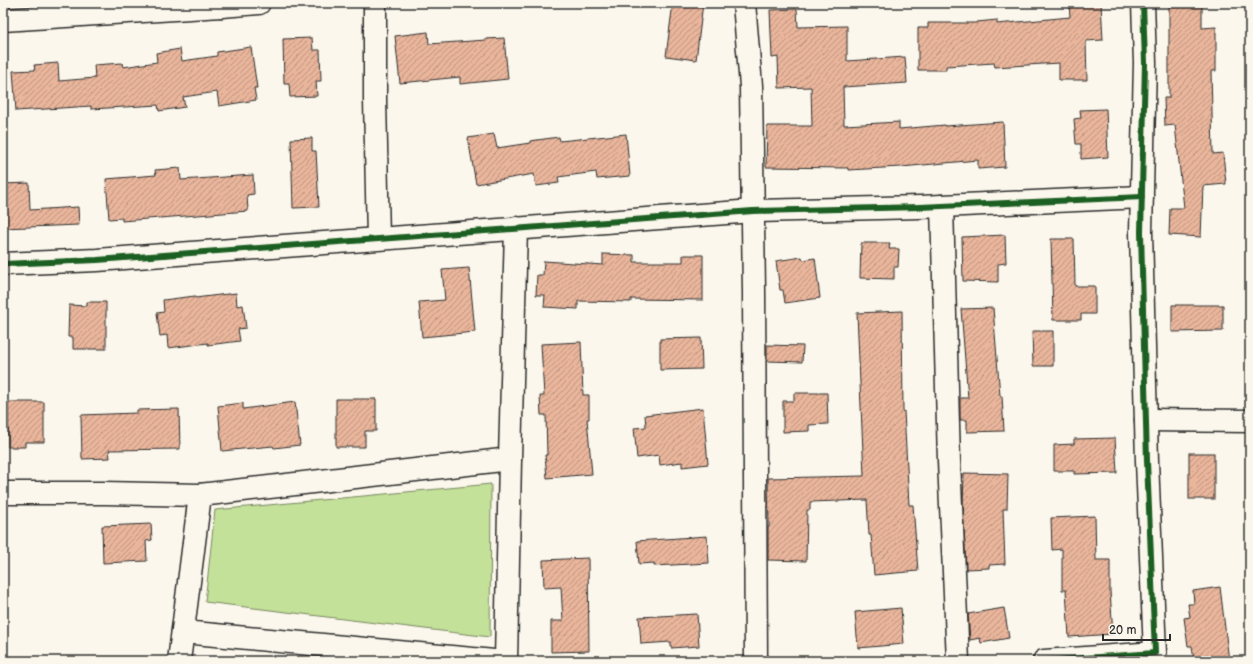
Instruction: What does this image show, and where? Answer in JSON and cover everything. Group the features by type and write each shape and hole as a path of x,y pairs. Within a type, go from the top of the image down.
{"street":[{"path":"3,20 78,9 259,3"},
{"path":"375,3 375,100 378,238"},
{"path":"744,3 751,86 756,661"},
{"path":"1044,661 1156,657 1146,420 1141,232 1145,63 1143,3"},
{"path":"3,264 97,260 752,211 942,206 1142,198"},
{"path":"942,206 949,461 958,661"},
{"path":"506,661 516,228"},
{"path":"1146,420 1250,421"},
{"path":"3,493 200,495 510,459"},
{"path":"179,661 200,495"},
{"path":"183,632 494,661"}],"green space":[{"path":"491,484 490,637 205,602 215,510"}],"building":[{"path":"673,3 703,3 696,60 666,56"},
{"path":"1069,3 1101,3 1103,40 1086,41 1087,80 1059,80 1059,63 995,67 994,63 946,66 946,70 918,70 918,28 928,28 928,23 977,23 997,20 997,24 1070,17"},
{"path":"1169,3 1202,3 1202,28 1216,27 1216,71 1211,71 1213,154 1223,153 1226,184 1203,186 1201,237 1169,235 1170,208 1184,208 1175,125 1165,126 1164,98 1169,98"},
{"path":"797,9 798,27 847,26 847,61 905,57 907,83 843,87 844,125 899,122 899,129 1003,122 1005,167 978,169 978,160 848,170 848,168 766,167 767,126 812,126 811,87 779,88 778,57 772,58 770,10"},
{"path":"428,32 429,44 504,38 508,79 460,84 460,77 400,83 395,36"},
{"path":"312,38 313,50 320,50 321,81 316,81 317,96 290,97 289,84 284,84 283,39"},
{"path":"251,47 257,88 254,88 256,100 219,106 217,92 183,97 185,107 159,111 158,105 91,109 91,106 16,111 13,71 35,70 34,65 58,63 59,81 95,78 94,65 122,63 123,67 157,62 156,53 180,49 182,61 217,56 217,52"},
{"path":"1106,109 1108,157 1081,159 1081,144 1076,144 1074,119 1081,118 1080,110"},
{"path":"494,134 497,148 559,137 560,141 626,134 630,176 597,179 596,172 558,177 559,183 536,186 534,174 476,184 468,138"},
{"path":"312,138 312,151 316,151 319,207 293,208 291,139"},
{"path":"180,168 181,180 253,175 254,194 247,195 248,211 122,221 122,218 109,219 106,179 156,175 155,170"},
{"path":"29,183 30,210 78,207 79,225 3,228 3,184"},
{"path":"1005,235 1006,263 998,264 998,282 963,281 962,237"},
{"path":"1051,239 1074,239 1075,286 1095,286 1095,314 1081,314 1081,320 1053,320"},
{"path":"861,243 890,243 889,249 899,249 898,267 894,267 894,279 860,278"},
{"path":"603,254 634,255 634,262 683,262 683,255 703,255 703,300 631,299 631,302 578,301 578,309 544,307 545,295 536,295 537,275 543,275 544,261 603,265"},
{"path":"802,257 803,260 815,258 820,298 785,303 783,290 780,290 776,261"},
{"path":"469,268 475,332 422,337 419,302 445,300 442,270"},
{"path":"236,293 237,306 243,305 246,328 238,329 240,341 168,348 167,335 160,336 157,313 164,312 163,300"},
{"path":"87,302 106,302 106,349 73,349 73,337 68,337 69,305 87,306"},
{"path":"1172,305 1223,305 1223,331 1172,332"},
{"path":"993,308 1004,431 967,432 967,420 960,420 960,398 968,398 961,309"},
{"path":"902,311 903,411 909,505 913,505 918,571 874,575 871,535 869,535 867,500 810,502 810,510 807,510 806,561 768,560 768,478 864,476 857,313"},
{"path":"1032,331 1053,331 1053,366 1033,366"},
{"path":"701,338 702,369 660,370 660,339"},
{"path":"581,342 583,395 589,395 589,419 587,419 592,474 547,478 545,455 547,455 546,415 541,415 540,396 544,396 541,344"},
{"path":"767,345 803,346 802,362 767,361"},
{"path":"794,393 827,393 828,424 809,425 809,431 783,432 783,401 794,401"},
{"path":"336,399 376,399 376,431 365,431 365,447 336,447"},
{"path":"8,402 44,402 44,442 25,442 25,447 8,447"},
{"path":"295,402 300,445 222,451 218,406 243,403 243,409"},
{"path":"703,408 708,464 682,467 682,462 660,465 659,455 637,458 634,428 646,427 645,415"},
{"path":"179,409 180,449 109,450 110,458 82,459 81,415 137,413 137,410"},
{"path":"1115,438 1117,473 1074,474 1074,471 1054,471 1054,445 1074,444 1074,439"},
{"path":"1189,453 1214,453 1214,499 1189,499"},
{"path":"964,473 1008,474 1007,509 1003,509 1005,564 989,565 989,568 966,569 963,504"},
{"path":"1095,516 1096,560 1110,560 1110,591 1113,634 1069,637 1066,590 1062,590 1062,549 1052,550 1051,518"},
{"path":"151,524 152,540 146,541 147,561 103,563 102,526"},
{"path":"707,536 709,563 654,566 654,563 639,564 637,541"},
{"path":"588,558 589,651 551,652 551,621 563,621 561,587 544,588 543,560"},
{"path":"1220,587 1229,661 1194,661 1192,646 1188,646 1184,618 1190,617 1188,604 1194,604 1193,591"},
{"path":"901,608 904,644 858,648 855,612"},
{"path":"1004,608 1009,638 981,643 980,638 970,640 968,614"},
{"path":"697,614 699,646 671,648 671,642 641,644 639,617"}],"cycle path":[{"path":"1044,661 1155,653 1147,461 1141,232 1145,63 1143,3"},
{"path":"3,264 97,260 753,211 920,207 1142,197"}]}
